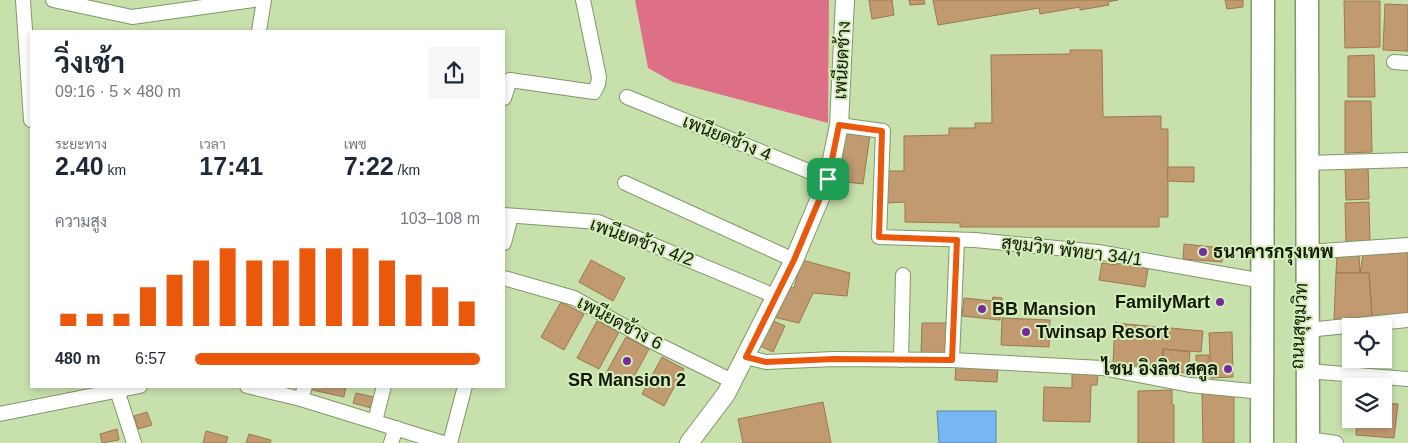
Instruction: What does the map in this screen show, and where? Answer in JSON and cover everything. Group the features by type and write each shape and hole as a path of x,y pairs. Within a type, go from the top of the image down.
{"highway":[{"name":"ถนนสุขุมวิท","path":"1262,443 1263,0"},
{"name":"ถนนสุขุมวิท","path":"1303,442 1307,371 1307,0"},
{"name":"ถนนสุขุมวิท","path":"1264,209 1275,443"},
{"name":"ถนนสุขุมวิท","path":"1303,442 1307,209"}],"street":[{"path":"23,0 30,105"},
{"path":"54,0 132,17 253,0"},
{"path":"258,30 264,0"},
{"path":"505,95 510,80 594,92 599,77 583,0"},
{"name":"เพนียดช้าง","path":"690,443 726,394 746,357 794,260 828,179 839,125 845,0"},
{"name":"เพนียดช้าง 4","path":"627,98 828,179"},
{"name":"สุขุมวิท พัทยา 34/1","path":"839,125 882,131 879,237 957,240 1098,252 1263,281"},
{"path":"1307,159 1357,156 1360,160 1408,160"},
{"path":"625,183 794,260"},
{"path":"505,236 508,216"},
{"name":"เพนียดช้าง 4/2","path":"508,216 598,222 775,296"},
{"path":"952,360 957,240"},
{"path":"1307,252 1408,245"},
{"path":"901,360 903,275"},
{"name":"เพนียดช้าง 6","path":"505,278 574,298 650,340 732,381"},
{"path":"1307,330 1408,320"},
{"path":"746,357 766,362 834,359 952,360 1102,368 1190,385 1262,392"},
{"path":"1307,371 1408,379"},
{"path":"0,414 99,390 128,388"},
{"path":"263,388 303,393 375,421 443,443"},
{"path":"375,421 383,388"},
{"path":"450,443 464,388"},
{"path":"117,390 134,443"},
{"path":"391,443 396,428"},
{"path":"1303,442 1336,443"}],"shaded area":[{"path":"635,0 829,0 828,123 673,82 648,68"}],"water":[{"path":"937,411 996,411 996,443 939,443"}],"building":[{"path":"869,0 892,0 894,15 872,19"},
{"path":"909,0 924,0 925,4 910,5"},
{"path":"933,0 1118,0 1108,2 1109,5 1080,10 1080,7 1040,14 1039,8 938,25"},
{"path":"1225,0 1243,0 1243,7 1227,9"},
{"path":"1344,1 1380,1 1380,47 1345,48"},
{"path":"1385,4 1408,5 1408,51 1383,50"},
{"path":"1070,50 1102,50 1103,117 1161,116 1161,129 1168,129 1168,217 1159,217 1159,227 960,227 960,223 905,222 905,202 888,203 883,171 904,171 904,136 949,135 949,128 975,128 975,123 992,123 991,55 1070,54"},
{"path":"1374,55 1375,97 1348,97 1348,56"},
{"path":"1345,101 1371,101 1372,152 1345,153"},
{"path":"845,131 870,135 863,184 837,181"},
{"path":"1368,165 1369,199 1346,200 1345,166"},
{"path":"1168,167 1194,167 1194,182 1167,181"},
{"path":"1369,202 1370,242 1346,243 1345,203"},
{"name":"ธนาคารกรุงเทพ","path":"1184,244 1223,248 1222,262 1183,259"},
{"path":"1408,252 1408,314 1372,317 1369,273 1360,273 1363,254"},
{"path":"1337,254 1359,254 1360,273 1336,273"},
{"path":"591,260 625,278 613,301 579,282"},
{"path":"802,260 850,273 847,296 813,293 799,323 773,317 786,287 794,288"},
{"path":"1118,261 1148,269 1145,287 1099,280 1102,263 1117,265"},
{"path":"1336,273 1369,273 1372,317 1334,319"},
{"name":"BB Mansion","path":"993,297 1002,298 1000,320 962,316 964,298 992,301"},
{"path":"561,302 584,314 564,350 541,337"},
{"name":"Twinsap Resort","path":"1002,318 1050,320 1049,347 1001,345"},
{"path":"771,320 785,326 773,352 760,346"},
{"path":"597,321 619,332 599,369 577,358"},
{"path":"922,323 948,323 947,354 921,353"},
{"path":"1115,323 1203,331 1201,352 1163,349 1161,368 1113,363"},
{"path":"1232,332 1233,377 1211,378 1209,333"},
{"name":"SR Mansion 2","path":"626,337 649,349 629,386 606,373"},
{"path":"1164,349 1190,352 1188,373 1161,370"},
{"path":"1196,355 1209,355 1209,374 1196,373"},
{"path":"662,357 684,369 664,406 642,394"},
{"path":"956,364 998,366 997,382 955,380"},
{"path":"1072,372 1098,373 1097,385 1091,385 1090,422 1043,421 1044,387 1072,388"},
{"path":"308,388 346,388 344,397"},
{"path":"1172,390 1174,443 1138,443 1138,391"},
{"path":"356,393 374,397 371,408 353,403"},
{"path":"1202,394 1234,394 1234,443 1203,443"},
{"path":"823,402 831,443 743,443 738,419"},
{"path":"1392,404 1398,404 1394,438 1356,435 1356,428 1392,428"},
{"path":"147,412 152,425 138,429 134,416"},
{"path":"117,429 119,440 102,443 100,434"},
{"path":"206,431 228,437 226,443 203,443"},
{"path":"249,434 271,440 270,443 246,443"}],"place":[{"name":"ธนาคารกรุงเทพ","path":"1203,252"},
{"name":"FamilyMart","path":"1220,302"},
{"name":"BB Mansion","path":"982,309"},
{"name":"Twinsap Resort","path":"1026,332"},
{"name":"SR Mansion 2","path":"627,361"},
{"name":"ไชน อิงลิช สคูล","path":"1228,369"}],"route":[{"path":"839,125 882,131 879,237 957,240 952,360 834,359 766,362 746,357 794,260 828,179 839,125"}]}
